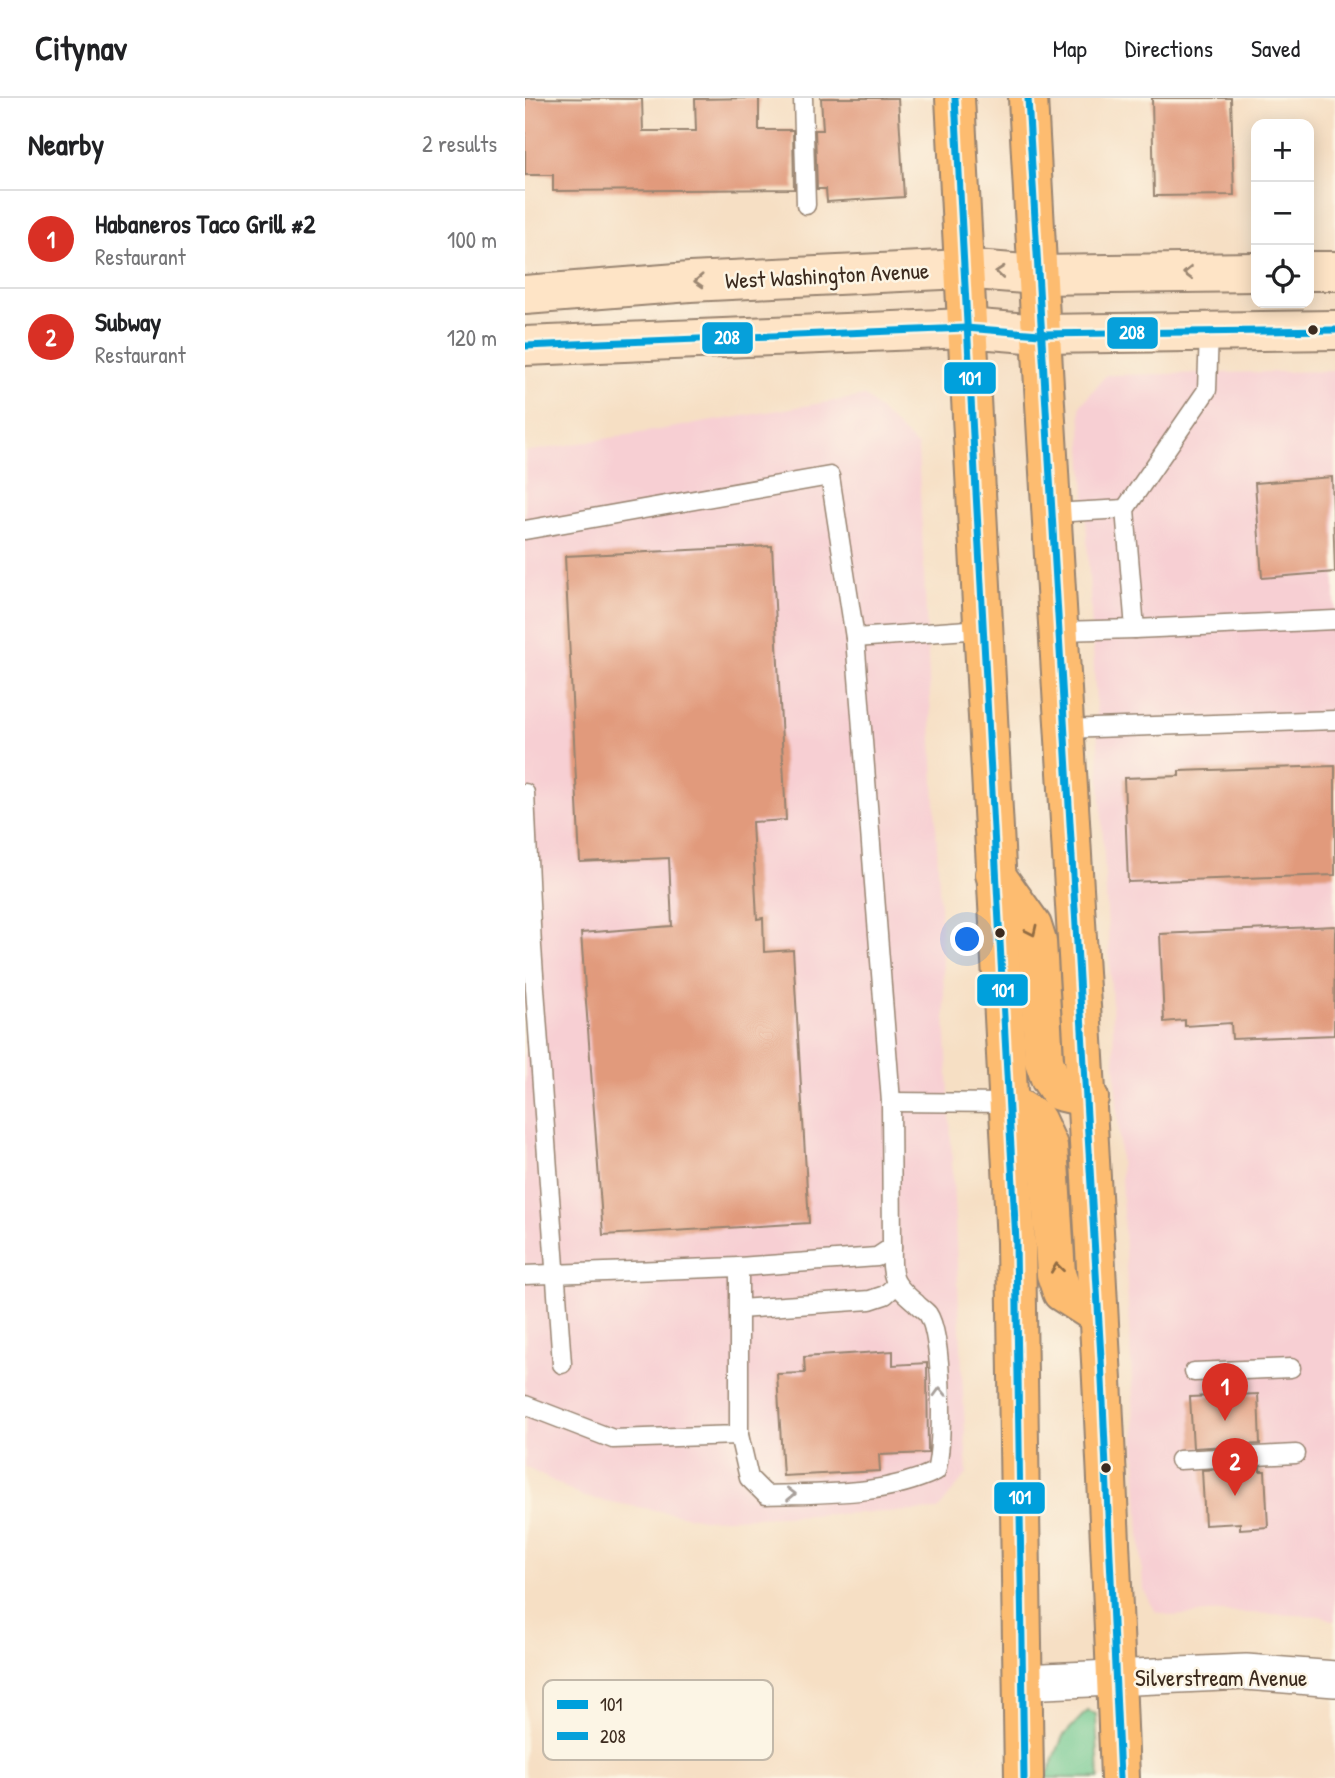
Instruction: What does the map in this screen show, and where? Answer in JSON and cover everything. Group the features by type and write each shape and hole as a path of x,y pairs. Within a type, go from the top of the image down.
{"main road":[{"path":"955,98 1016,1242 1024,1778"},
{"path":"1028,98 1058,631 1089,1098 1120,1778"},
{"name":"West Washington Avenue","path":"525,295 690,282 963,269 1037,275 1251,272"},
{"path":"1314,271 1335,271"},
{"path":"525,346 966,328 1040,334 1335,330"},
{"path":"995,874 1032,926 1037,942 1044,1061 1049,1078 1059,1091 1089,1098"},
{"path":"1010,1103 1036,1120 1048,1146 1056,1273 1062,1292 1098,1315"}],"street":[{"name":"Silverstream Avenue","path":"1022,1682 1246,1672 1335,1679"}],"lane":[{"path":"803,98 806,205"},
{"path":"1135,629 1125,509 1207,390 1209,332"},
{"path":"525,530 831,476 855,638 891,1102 891,1271 895,1286 929,1315 934,1335 939,1362 941,1453 936,1471 912,1482 887,1488 766,1494 749,1478 739,1435 739,1267"},
{"path":"1052,513 1125,509"},
{"path":"1058,631 1335,620"},
{"path":"855,638 982,629"},
{"path":"1064,729 1335,720"},
{"path":"525,793 562,1364"},
{"path":"891,1102 1010,1103"},
{"path":"525,1275 739,1267 877,1257 891,1247"},
{"path":"739,1309 870,1300 895,1286"},
{"path":"1194,1372 1291,1368"},
{"path":"525,1405 613,1439 739,1435"},
{"path":"1179,1460 1296,1454"}],"shaded area":[{"path":"1335,371 1335,1621 1322,1616 1219,1612 1173,1616 1156,1612 1143,1589 1080,406 1106,375"},
{"path":"865,396 918,447 967,1474 938,1510 703,1519 584,1497 525,1467 525,452"}],"green space":[{"path":"1087,1711 1096,1714 1099,1778 1046,1778 1063,1736"}],"building":[{"path":"525,98 642,99 643,131 696,131 695,99 759,98 759,130 793,130 794,189 553,191 553,175 525,175"},
{"path":"821,98 898,98 904,197 827,202 826,189 817,189 815,130 823,130"},
{"path":"1152,98 1231,98 1234,195 1154,196"},
{"path":"1332,477 1335,572 1262,578 1255,483"},
{"path":"772,546 786,820 752,822 757,919 763,918 764,952 793,950 809,1223 603,1235 581,933 672,926 669,858 580,862 565,556"},
{"path":"1335,766 1335,875 1128,882 1124,778 1179,776 1179,771"},
{"path":"1335,926 1334,1035 1232,1039 1231,1023 1185,1026 1185,1020 1164,1022 1160,934"},
{"path":"893,1351 893,1365 927,1363 928,1453 879,1455 880,1471 783,1476 777,1374 805,1373 804,1357"},
{"path":"1258,1394 1260,1444 1193,1448 1190,1397"},
{"path":"1260,1467 1260,1471 1265,1471 1268,1527 1240,1529 1240,1523 1205,1525 1202,1470"}],"transit line":[{"name":"101","path":"955,98 1016,1242 1024,1778"},
{"name":"101","path":"1028,98 1101,1358 1120,1778"},
{"name":"208","path":"525,346 966,328 1040,334 1335,330"}],"place":[{"name":"Habaneros Taco Grill #2","path":"1225,1421"},
{"name":"Subway","path":"1235,1496"}]}
